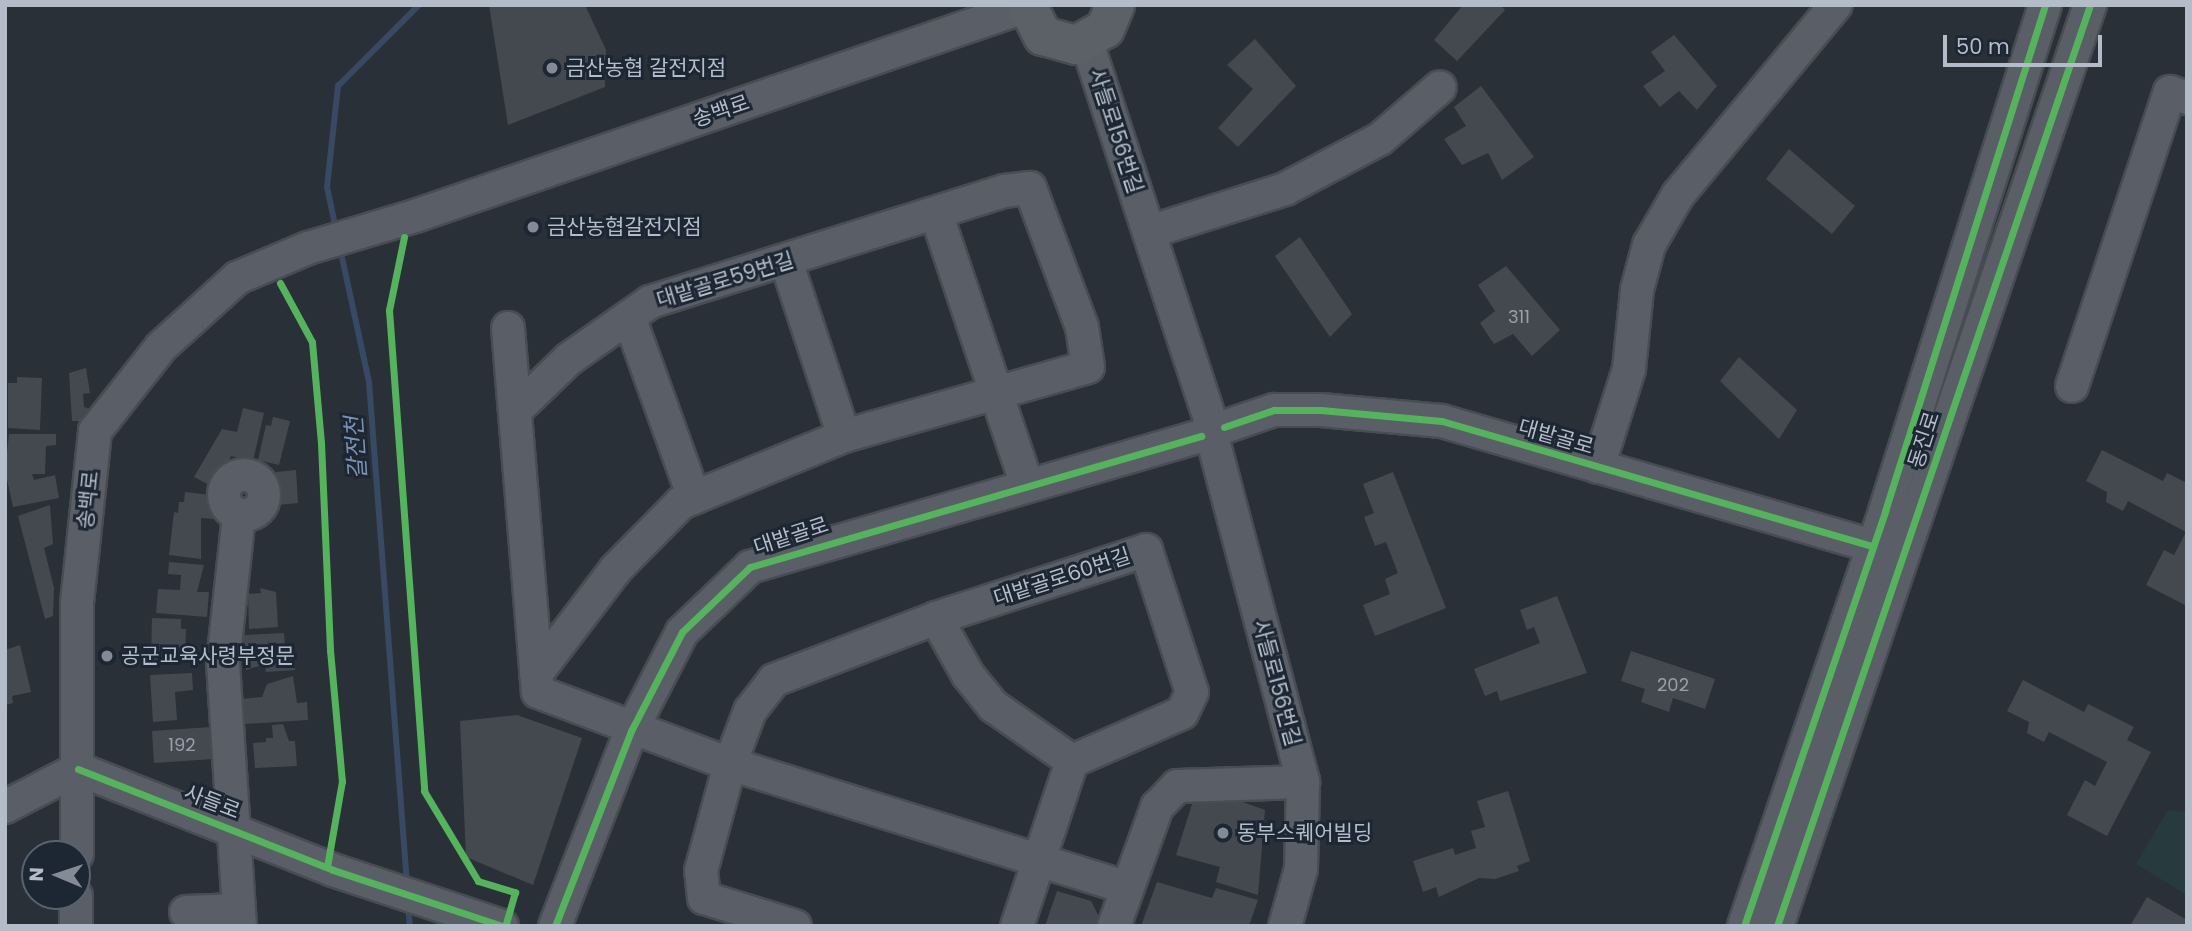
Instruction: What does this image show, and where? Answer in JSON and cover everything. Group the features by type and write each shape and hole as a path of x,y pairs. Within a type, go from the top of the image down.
{"main road":[{"path":"1027,6 1043,36 1064,45 1111,18"}],"street":[{"path":"1598,467 1629,369 1637,290 1649,245 1678,195 1836,5"},
{"name":"동진로","path":"1744,926 1862,578 1860,543 1885,511 2045,5"},
{"name":"동진로","path":"1777,926 2090,5"},
{"name":"송백로","path":"77,840 77,603 95,432 161,347 237,278 308,248 415,216 1027,6"},
{"name":"사들로156번길","path":"1111,18 1149,232 1212,432 1303,782 1301,869 1285,926"},
{"path":"1149,232 1284,189 1380,139 1440,87"},
{"path":"2072,386 2170,92 2187,97"},
{"name":"대밭골로59번길","path":"516,410 569,359 650,302 936,214 1030,188 1082,327 1088,367 998,394"},
{"path":"936,214 1027,485"},
{"path":"786,261 844,436"},
{"path":"629,317 694,498"},
{"path":"508,328 538,692 631,730 730,764 1126,887"},
{"path":"536,674 616,569 681,503 844,436 998,394"},
{"name":"대밭골로","path":"555,926 631,730 682,632 750,567 1212,432 1274,410 1321,410 1442,421 1860,543"},
{"name":"사들로","path":"232,829 223,663 239,515"},
{"name":"대밭골로60번길","path":"795,926 704,898 701,871 730,764 750,711 774,680 936,618 1146,550 1192,692 1182,713 1072,761"},
{"path":"936,618 968,676 993,706 1072,761 1042,861 1017,926"},
{"path":"5,807 78,769"},
{"name":"사들로","path":"78,769 333,870 502,926"},
{"path":"1114,926 1157,807 1177,786 1303,782"},
{"path":"186,912 239,918 232,829"}],"green space":[{"path":"2168,810 2187,812 2187,895 2136,864"}],"building":[{"name":"금산농협 갈전지점","path":"489,5 585,5 606,50 605,87 508,125"},
{"path":"1463,5 1500,5 1505,10 1457,61 1434,40"},
{"path":"1674,35 1717,86 1697,110 1679,91 1660,107 1643,86 1665,71 1651,52"},
{"path":"1255,39 1296,86 1238,147 1218,128 1253,89 1227,65"},
{"path":"1481,86 1534,157 1502,180 1488,153 1462,165 1444,139 1466,126 1454,107"},
{"path":"1789,149 1855,206 1832,234 1766,179"},
{"path":"1300,237 1352,314 1330,337 1275,256"},
{"path":"1506,266 1560,330 1532,356 1513,334 1494,344 1480,323 1495,311 1478,285"},
{"path":"1739,357 1797,410 1779,439 1720,381"},
{"path":"86,368 90,393 83,394 84,407 94,410 88,421 72,421 69,373"},
{"path":"17,377 42,378 40,430 8,428 8,383 17,383"},
{"path":"243,408 264,413 253,461 231,456 215,488 194,477 222,429 237,432"},
{"path":"273,417 290,421 279,465 258,460 266,425 271,426"},
{"path":"9,434 56,434 56,445 46,446 45,474 32,474 34,480 55,475 59,498 13,507 5,470"},
{"path":"2102,450 2163,481 2167,473 2187,483 2187,606 2146,585 2164,550 2174,555 2186,532 2128,501 2123,511 2106,502 2107,492 2086,481"},
{"path":"296,470 298,503 278,505 276,472"},
{"path":"1393,472 1446,608 1375,636 1363,605 1390,594 1385,579 1398,573 1386,542 1375,546 1364,517 1374,513 1363,484"},
{"path":"185,492 211,495 210,503 215,504 214,519 201,518 201,559 169,555 174,512 178,513 179,502 184,502"},
{"path":"50,505 53,544 44,548 54,588 53,616 45,619 18,516"},
{"path":"169,562 204,565 197,592 209,592 207,617 156,613 158,589 180,590 181,575 168,574"},
{"path":"260,588 276,592 278,627 249,629 248,594 261,593"},
{"path":"1557,596 1587,673 1500,701 1497,691 1485,696 1474,669 1540,643 1534,627 1527,630 1520,610"},
{"path":"152,618 181,619 181,629 186,629 185,657 177,657 177,664 151,664"},
{"path":"284,633 285,647 273,648 273,654 294,653 295,670 266,672 265,664 246,670 245,654 259,654 260,649 244,650 244,635"},
{"path":"20,645 31,692 12,696 13,703 5,705 5,650"},
{"path":"1631,651 1715,679 1705,709 1673,698 1669,712 1641,702 1645,689 1621,681"},
{"path":"192,673 193,690 175,692 177,720 153,722 150,675"},
{"path":"293,676 297,703 307,702 308,720 244,724 242,699 262,697 267,684"},
{"path":"2023,680 2084,712 2088,704 2134,727 2127,740 2151,752 2107,836 2067,815 2085,780 2095,786 2107,762 2049,732 2044,742 2027,733 2029,722 2007,711"},
{"path":"517,715 582,738 533,885 466,857 460,721"},
{"path":"283,724 289,741 295,741 297,766 255,768 253,743 266,742 266,738 273,738 272,725"},
{"path":"211,727 213,759 154,763 152,731"},
{"path":"1508,791 1530,861 1517,866 1519,871 1495,879 1479,878 1439,897 1436,887 1423,892 1413,861 1453,848 1455,855 1476,848 1471,831 1485,827 1477,801"},
{"name":"동부스퀘어빌딩","path":"1237,800 1265,810 1258,895 1216,882 1220,867 1176,855 1192,804"},
{"path":"1157,882 1212,898 1216,888 1258,900 1249,926 1141,926"},
{"path":"1057,891 1091,901 1099,917 1096,926 1045,926"},
{"path":"2147,897 2187,920 2187,926 2130,926"}],"waterway":[{"name":"갈전천","path":"336,230 327,187 338,86 419,5"},
{"name":"갈전천","path":"340,248 369,382 407,884"},
{"name":"갈전천","path":"408,905 410,926"}],"cycle path":[{"path":"1744,926 1885,511 2045,5"},
{"path":"1777,926 2090,5"},
{"path":"404,237 389,310 424,791 478,881 515,892 505,926"},
{"path":"280,283 312,342 321,443 330,650 342,781 327,867"},
{"path":"1224,427 1274,410 1321,410 1442,421 1873,546"},
{"path":"555,926 631,731 682,632 750,567 1201,436"},
{"path":"78,769 333,870 502,926"}],"place":[{"name":"금산농협 갈전지점","path":"552,68"},
{"name":"금산농협갈전지점","path":"533,227"},
{"name":"공군교육사령부정문","path":"107,656"},
{"name":"동부스퀘어빌딩","path":"1223,833"}]}
